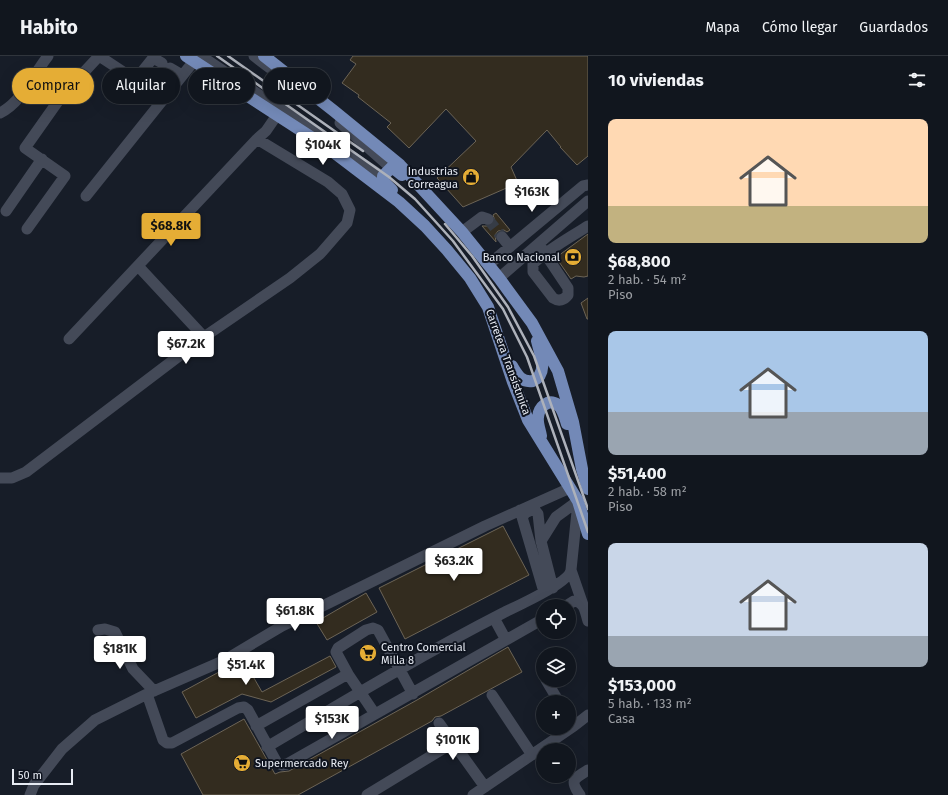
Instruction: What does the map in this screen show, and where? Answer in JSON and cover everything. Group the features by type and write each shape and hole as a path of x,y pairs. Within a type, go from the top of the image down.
{"main road":[{"path":"264,56 400,165 462,232 499,278 532,323 558,371 567,397 578,452"},
{"name":"Carretera Transístmica","path":"194,58 274,114 334,152 385,190 425,226 470,278 488,307 513,382 528,420 578,501 588,534"},
{"path":"425,226 384,182 383,177 390,168 393,167 396,169 450,224 484,264 488,265"},
{"path":"505,355 516,374 523,380 533,381 539,377 542,371 542,363 532,323"},
{"path":"543,446 538,415 544,405 553,403 559,406 563,412 585,468 588,489"}],"street":[{"path":"0,113 9,108 17,99 48,56"},
{"path":"27,229 65,176 25,148 61,97 99,56 134,79 137,78 153,58 182,75"},
{"path":"254,56 335,119 390,168"},
{"path":"86,196 194,58 383,177"},
{"path":"69,339 257,139 261,127 274,114"},
{"path":"0,478 12,478 26,472 204,337 290,278 320,254 348,223 350,210 342,194 328,182 257,139"},
{"path":"6,211 42,160"},
{"path":"488,265 583,186 588,185"},
{"path":"499,278 587,203"},
{"path":"462,232 482,217 488,219"},
{"path":"538,244 546,255 568,288 566,298 560,300 553,298 533,272 533,264 546,255 588,226"},
{"path":"502,237 510,247"},
{"path":"138,266 204,337"},
{"path":"521,515 570,488"},
{"path":"541,541 556,517 578,501"},
{"path":"267,747 400,670 548,590 569,576 571,570 578,501"},
{"path":"30,795 34,785 62,749 95,720 150,693 225,660 282,626 485,526 521,515 534,509 538,514 548,590"},
{"path":"521,515 548,590"},
{"path":"571,570 588,621"},
{"path":"576,602 583,604"},
{"path":"494,618 506,640"},
{"path":"98,630 106,629 115,632 133,669 150,693 163,740 167,743 172,743 238,708 244,707 248,710 277,763 282,765 287,764 413,694 536,623"},
{"path":"375,714 348,674 336,652 338,648 366,630 373,628 378,630 413,694"},
{"path":"256,726 348,674"},
{"path":"492,695 532,755"},
{"path":"576,720 588,715"},
{"path":"439,723 485,786"},
{"path":"473,795 532,755 556,735"},
{"path":"367,795 454,742"},
{"path":"580,795 573,782 588,770"}],"building":[{"path":"353,56 588,56 588,156 577,165 547,130 511,167 518,183 463,207 437,178 476,141 446,109 409,148 387,127 391,123 358,97 359,95 342,83 356,64 350,60"},
{"path":"496,213 510,230 507,232 504,230 498,231 495,235 496,242 482,226 489,226 493,224 495,221 493,215"},
{"name":"Banco Nacional","path":"588,234 588,276 576,276 571,279 557,259 558,256"},
{"path":"588,298 588,319 587,319 581,303"},
{"path":"503,526 529,575 405,639 379,588"},
{"path":"366,593 377,612 327,640 316,622"},
{"path":"508,647 522,672 441,716 435,717 432,721 298,795 203,795 181,754 244,719 275,774 289,771 417,700"},
{"path":"330,656 336,667 271,702 242,694 196,718 182,692 243,659 262,692"}],"tunnel":[{"path":"488,219 502,237"}],"railway":[{"path":"217,56 389,177 415,199 453,241 503,309 527,357 588,532"},
{"path":"228,56 363,151"},
{"path":"445,224 472,256 508,307 534,356 588,509"}],"place":[{"name":"Industrias Correagua","path":"471,177"},
{"name":"Banco Nacional","path":"573,257"},
{"name":"Centro Comercial Milla 8","path":"368,653"},
{"name":"Supermercado Rey","path":"242,763"}]}
